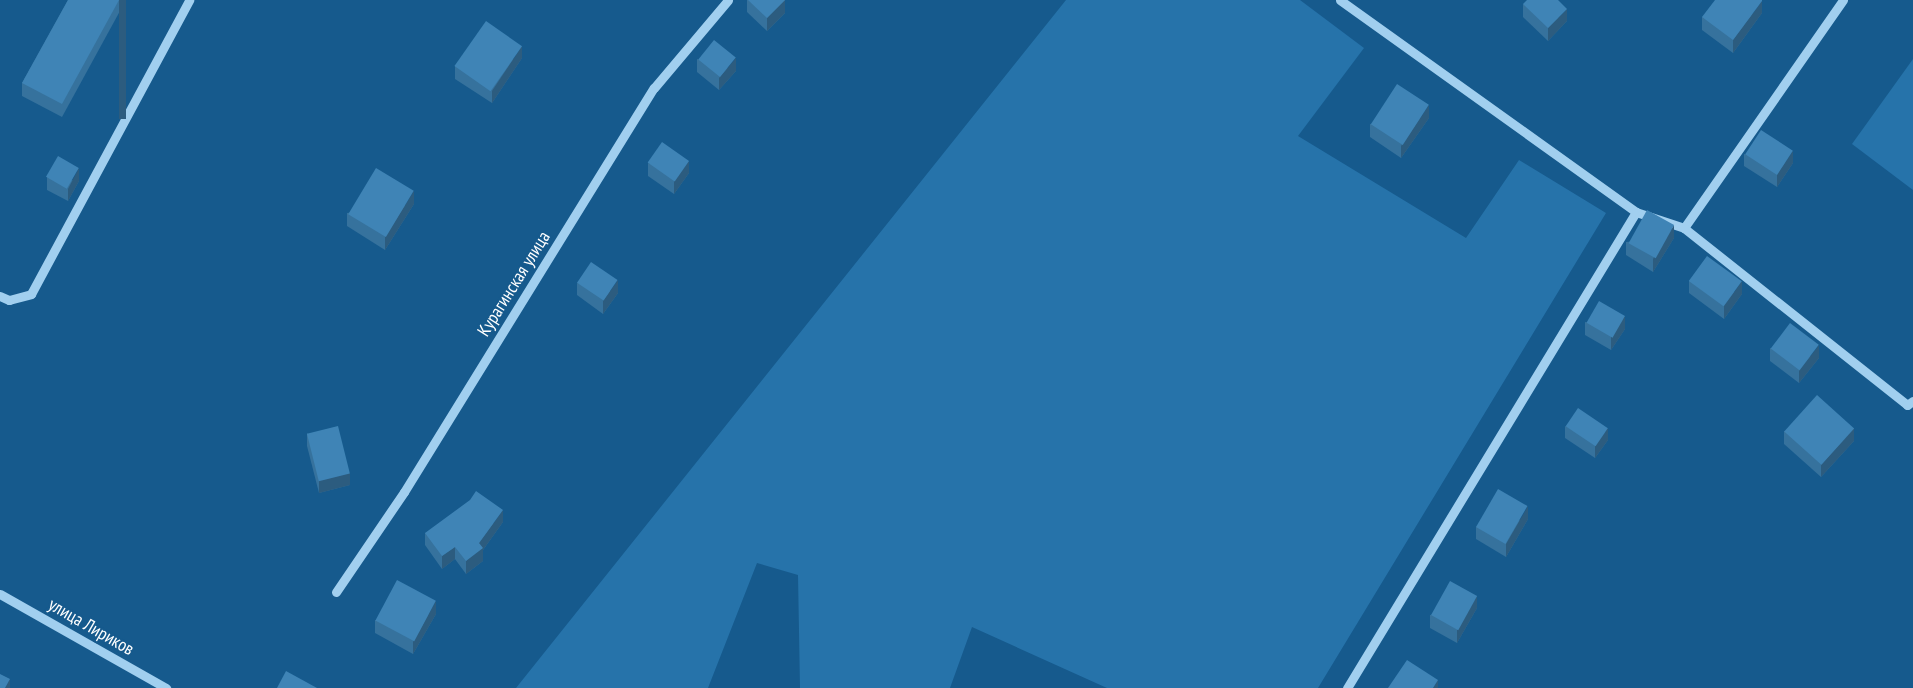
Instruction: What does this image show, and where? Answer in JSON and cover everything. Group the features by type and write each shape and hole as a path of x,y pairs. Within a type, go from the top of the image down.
{"street":[{"path":"0,296 9,300 31,294 189,0"},
{"name":"Курагинская улица","path":"336,592 404,492 654,88 728,0"},
{"path":"1340,0 1636,212 1684,228 1908,405 1913,401"},
{"path":"1684,228 1843,0"},
{"path":"1347,688 1636,212"},
{"name":"улица Лириков","path":"0,594 166,688"}],"shaded area":[{"path":"1066,0 1300,0 1364,48 1298,136 1466,238 1519,160 1606,213 1318,688 1107,688 972,627 950,688 800,688 798,575 757,563 708,688 516,688"},
{"path":"1913,59 1913,190 1852,144"}],"building":[{"path":"68,0 119,0 62,104 22,83"},
{"path":"748,0 785,0 767,18"},
{"path":"1527,0 1558,0 1567,9 1548,28 1523,4"},
{"path":"1715,0 1762,1 1733,40 1702,17"},
{"path":"486,21 522,46 490,91 454,66"},
{"path":"714,40 736,58 720,77 698,59"},
{"path":"1397,84 1429,105 1403,145 1371,124"},
{"path":"1761,130 1793,151 1777,175 1745,154"},
{"path":"662,142 689,161 675,181 648,162"},
{"path":"58,156 79,168 67,189 46,177"},
{"path":"376,168 414,191 386,237 348,214"},
{"path":"1647,210 1674,225 1656,258 1629,243"},
{"path":"1707,256 1742,281 1724,306 1689,281"},
{"path":"591,262 618,280 604,301 577,283"},
{"path":"1599,301 1625,316 1612,338 1586,323"},
{"path":"1790,323 1819,345 1799,370 1771,349"},
{"path":"1817,395 1854,428 1821,465 1784,431"},
{"path":"1578,408 1608,428 1596,446 1566,426"},
{"path":"338,426 350,474 319,481 307,434"},
{"path":"1498,489 1527,506 1505,544 1476,527"},
{"path":"476,491 503,510 479,543 483,548 466,561 455,547 442,556 425,533 470,500"},
{"path":"397,580 436,601 414,641 375,621"},
{"path":"1450,581 1477,596 1458,630 1431,615"},
{"path":"1407,660 1438,680 1433,688 1388,688"},
{"path":"286,671 317,688 277,688"},
{"path":"0,674 10,679 5,688 0,688"}]}
